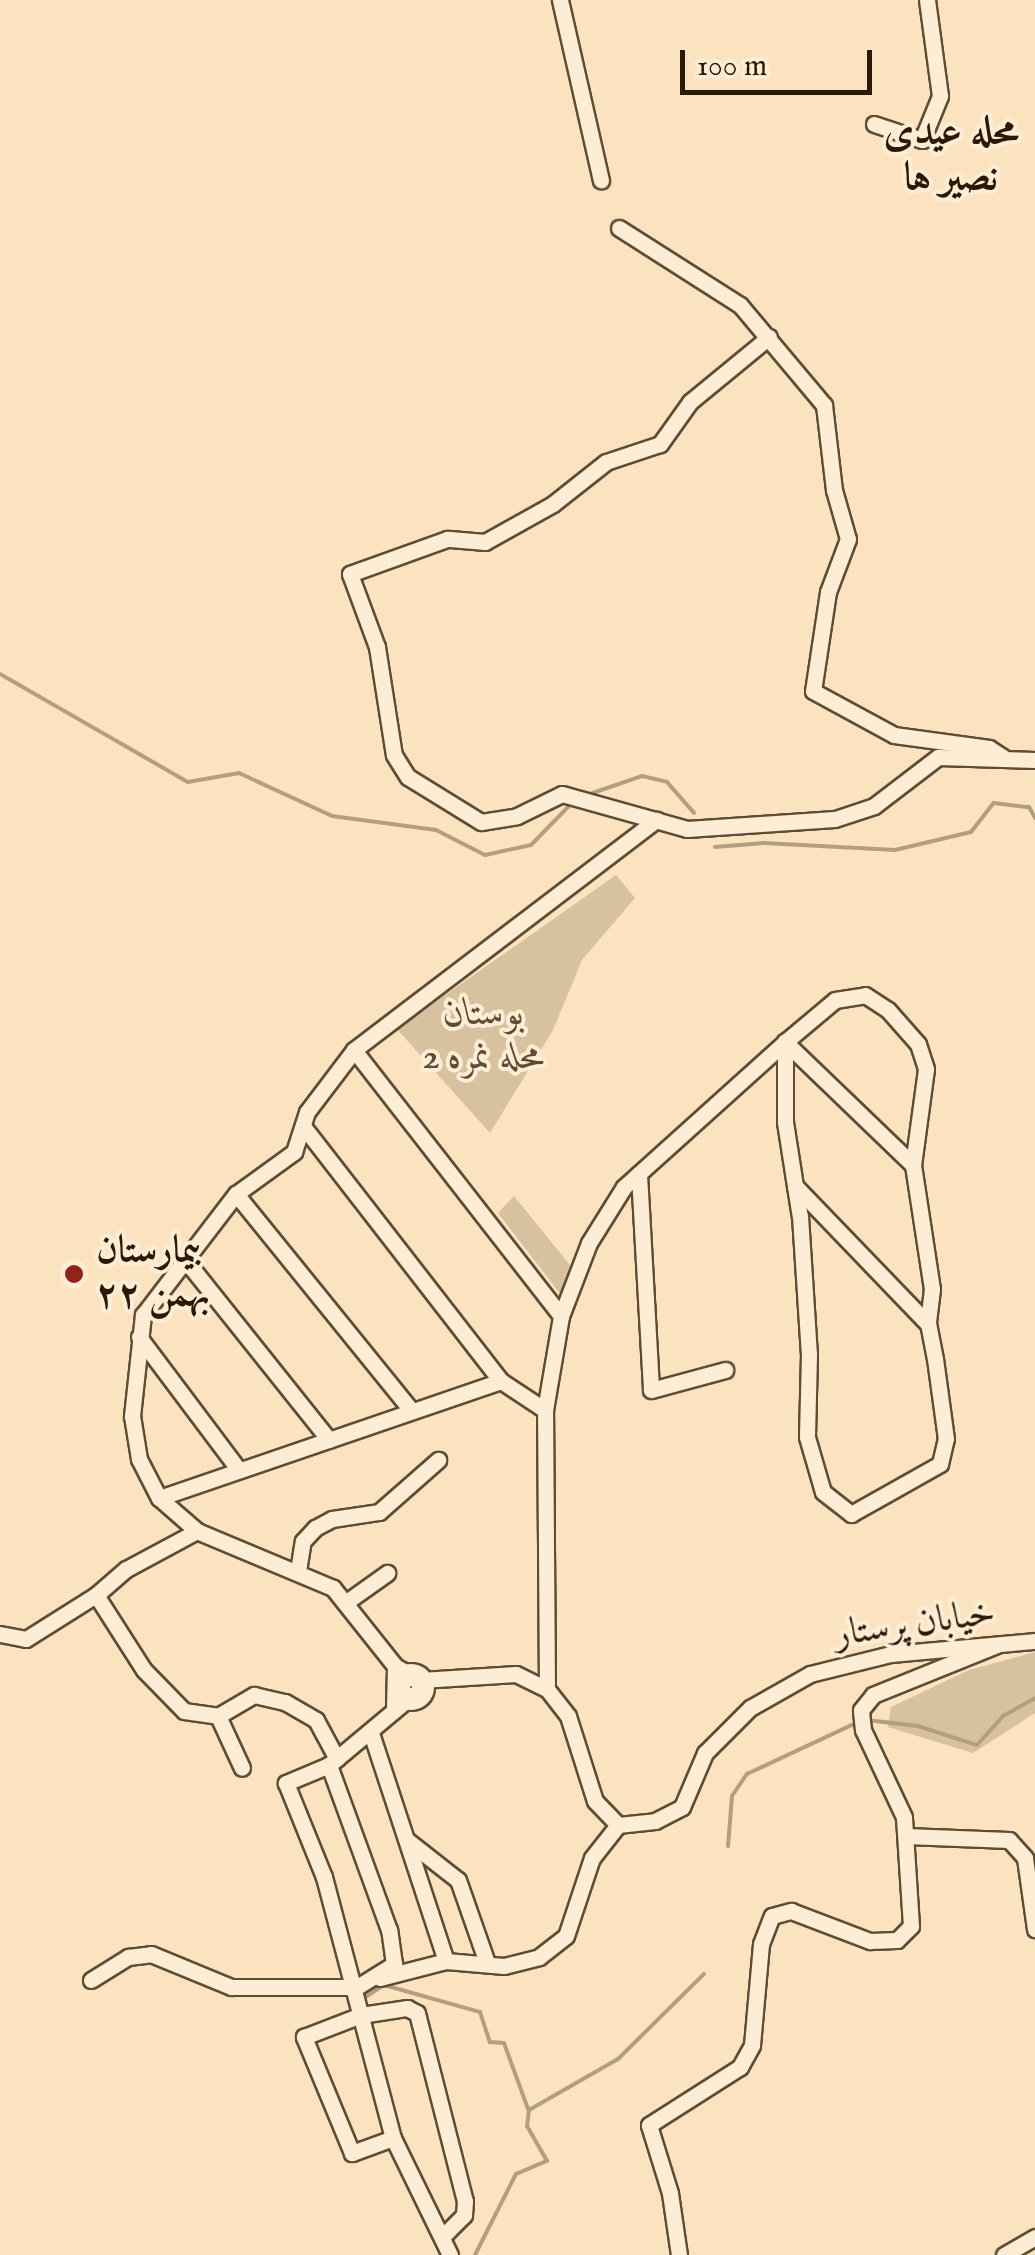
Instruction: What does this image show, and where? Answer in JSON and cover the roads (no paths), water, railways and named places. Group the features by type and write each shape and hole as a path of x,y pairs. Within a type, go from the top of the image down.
{"street":[{"path":"560,0 601,180"},
{"path":"874,124 922,140 940,96 927,0"},
{"path":"619,228 740,306 824,405 834,490 848,539 828,592 813,691 894,734 988,748 1006,759"},
{"path":"769,337 690,402 660,444 606,462 554,504 485,542 447,538 350,574 377,647 394,755 408,777 482,822 580,799 687,830 835,819 874,806 938,757 1035,760"},
{"path":"411,1687 333,1588 198,1531 159,1498 139,1459 132,1381 143,1315 183,1257 236,1194 294,1152 329,1077 354,1050 656,820"},
{"path":"547,1689 545,1410 561,1316 590,1243 639,1174 784,1042 835,1000 866,995 888,1010 918,1044 926,1068 913,1165 932,1289 928,1324 946,1439 940,1464 851,1514 823,1492 807,1437 809,1354 795,1186 785,1122 784,1042"},
{"path":"784,1042 913,1165"},
{"path":"354,1050 561,1316"},
{"path":"303,1126 501,1380 545,1410"},
{"path":"639,1174 652,1390 726,1370"},
{"path":"795,1186 928,1324"},
{"path":"236,1194 412,1412"},
{"path":"183,1257 329,1440"},
{"path":"139,1337 240,1470"},
{"path":"159,1498 501,1380"},
{"path":"298,1571 303,1540 315,1528 332,1519 378,1512 438,1460"},
{"path":"0,1634 26,1639 96,1595 126,1569 198,1531"},
{"path":"346,1602 387,1573"},
{"path":"96,1595 144,1670 184,1711 218,1716 254,1695 286,1702 316,1720 389,1930 394,1964 361,1985"},
{"name":"خیابان پرستار","path":"618,1825 655,1821 682,1807 705,1753 750,1708 810,1674 891,1654 1035,1641"},
{"path":"679,2255 670,2193 649,2125 740,2067 752,2045 761,1944 772,1916 791,1911 870,1942 897,1940 911,1926 906,1836 895,1787 862,1730 860,1710 872,1695 997,1645"},
{"path":"92,1980 128,1956 151,1954 232,1988 361,1985 446,1961 487,1963 539,1957 566,1936 592,1858 618,1825 595,1800 568,1716 547,1689 516,1674 411,1687 371,1733 333,1762 286,1784 324,1876 361,1985 361,2015 392,2138 433,2228 443,2236 450,2255"},
{"path":"218,1716 242,1768"},
{"path":"371,1733 446,1961"},
{"path":"906,1836 1009,1840 1025,1858 1035,1928"},
{"path":"408,1842 458,1880 487,1963"},
{"path":"392,2138 352,2153 304,2036 361,2015 406,2008 421,2024 464,2201 464,2215 443,2236"},
{"path":"1004,2255 1035,2237"}],"waterway":[{"path":"0,674 188,782 239,773 332,816 436,830 485,855 531,845 571,804"},
{"path":"584,796 642,776 667,782 694,813"},
{"path":"715,847 764,843 895,850 971,832 994,803 1029,807 1035,818"},
{"path":"867,1720 918,1726 977,1745 1003,1716 1035,1698"},
{"path":"728,1846 732,1796 747,1774 858,1722"},
{"path":"475,2255 516,2174 547,2161 527,2126 529,2110 618,2059 704,1974"},
{"path":"364,1998 384,1985 480,2012 490,2042 504,2043 528,2109"}],"place":[{"name":"بیمارستان ۲۲ بهمن","path":"74,1274"}],"district":[{"name":"محله عیدی نصیر ها","path":"951,156"}],"park label":[{"name":"بوستان محله نمره 2","path":"484,1037"}]}
